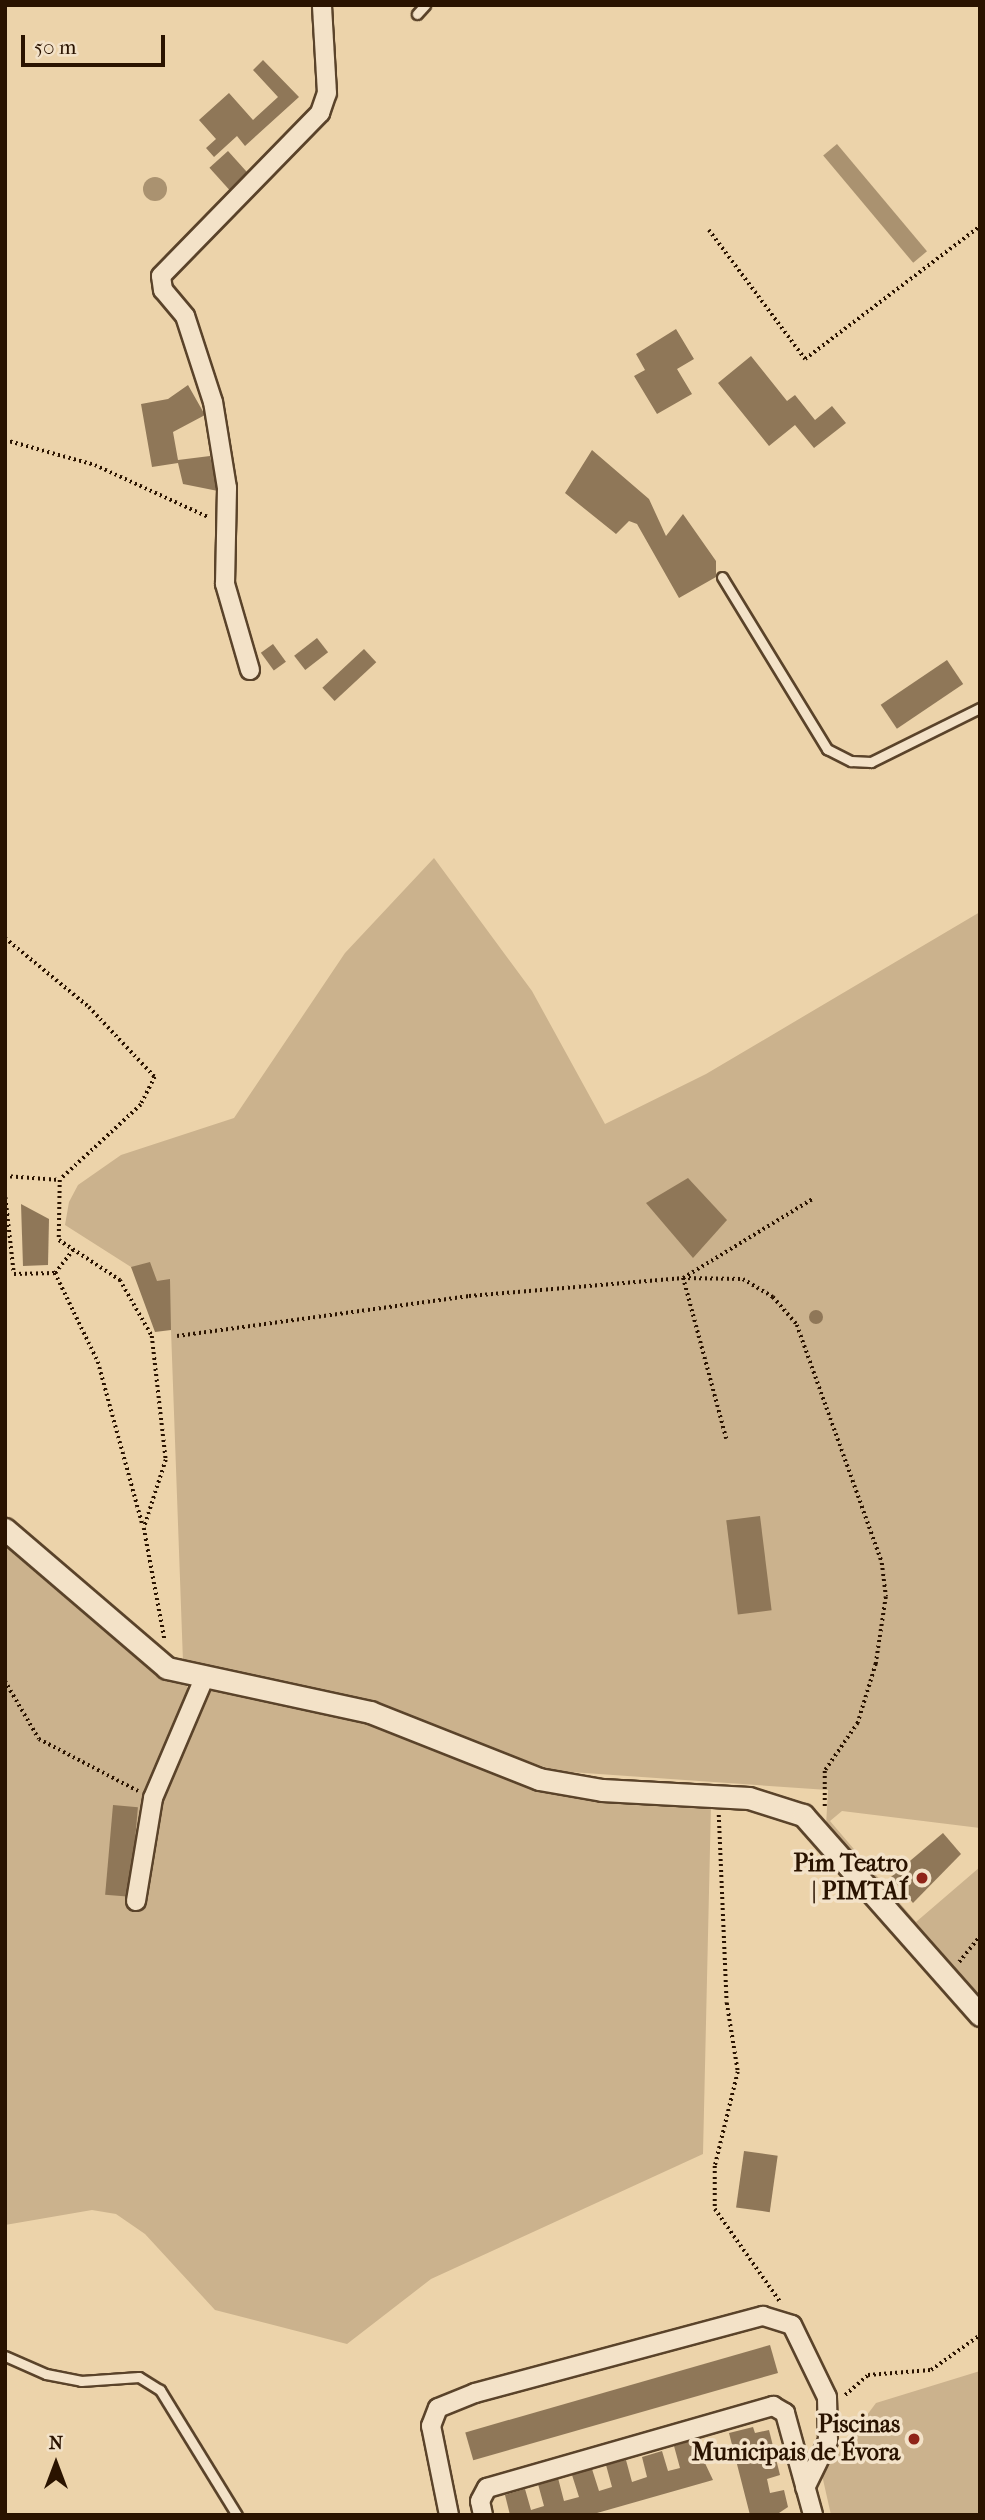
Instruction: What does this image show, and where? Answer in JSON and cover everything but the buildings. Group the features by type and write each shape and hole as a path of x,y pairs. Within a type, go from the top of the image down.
{"street":[{"path":"250,670 225,584 226,474 213,401 185,316 163,290 161,276 320,113 327,93 322,5"},
{"path":"5,1529 167,1668 405,1723 539,1779 602,1790 720,1796 787,1808 824,1835 980,2015"},
{"path":"136,1901 153,1798 205,1676"},
{"path":"449,2515 431,2426 438,2409 475,2392 752,2318 784,2318 811,2359 829,2407 825,2450 805,2488"},
{"path":"482,2508 487,2488 773,2406 785,2413 813,2515"}],"lane":[{"path":"416,14 425,5"},
{"path":"722,577 827,749 850,761 871,762 980,708"},
{"path":"5,2356 46,2374 81,2381 139,2377 160,2390 237,2515"}],"path":[{"path":"709,230 805,359 980,226"},
{"path":"5,440 95,465 226,521"},
{"path":"5,937 89,1007 155,1077 141,1105 60,1180 59,1240 121,1280 152,1336 166,1460 144,1528"},
{"path":"5,1175 60,1180"},
{"path":"5,1192 14,1274 55,1273 74,1250"},
{"path":"683,1278 814,1198"},
{"path":"55,1273 98,1362 144,1528 167,1668"},
{"path":"683,1278 726,1438"},
{"path":"177,1336 469,1296 683,1278 743,1279 773,1297 797,1325 882,1563 886,1597 876,1664 858,1723 825,1771 824,1835"},
{"path":"5,1681 39,1739 153,1798"},
{"path":"720,1796 727,2003 738,2072 715,2166 715,2209 740,2253 780,2296 784,2318"},
{"path":"947,1978 980,1937"},
{"path":"829,2407 868,2375 931,2370 980,2335"}],"shaded area":[{"path":"837,144 927,251 913,263 823,156"},
{"path":"155,177 164,180 167,189 164,198 155,201 146,198 143,189 146,180"},
{"path":"434,858 532,991 605,1124 706,1074 980,912 980,1828 842,1811 830,1821 916,1922 980,1867 980,2004 826,1826 828,1790 556,1771 350,1698 183,1662 171,1330 131,1267 65,1225 69,1202 78,1185 121,1155 234,1118 345,953"},
{"path":"5,1536 147,1667 187,1682 187,1689 240,1692 394,1726 510,1773 711,1804 703,2154 431,2279 347,2344 215,2310 145,2234 116,2214 92,2210 5,2225"},
{"name":"Piscinas Municipais de Évora","path":"980,2371 980,2515 831,2515 822,2475 876,2403"}],"place":[{"name":"Pim Teatro | PIMTAÍ","path":"922,1878"},
{"name":"Piscinas Municipais de Évora","path":"914,2439"}]}
